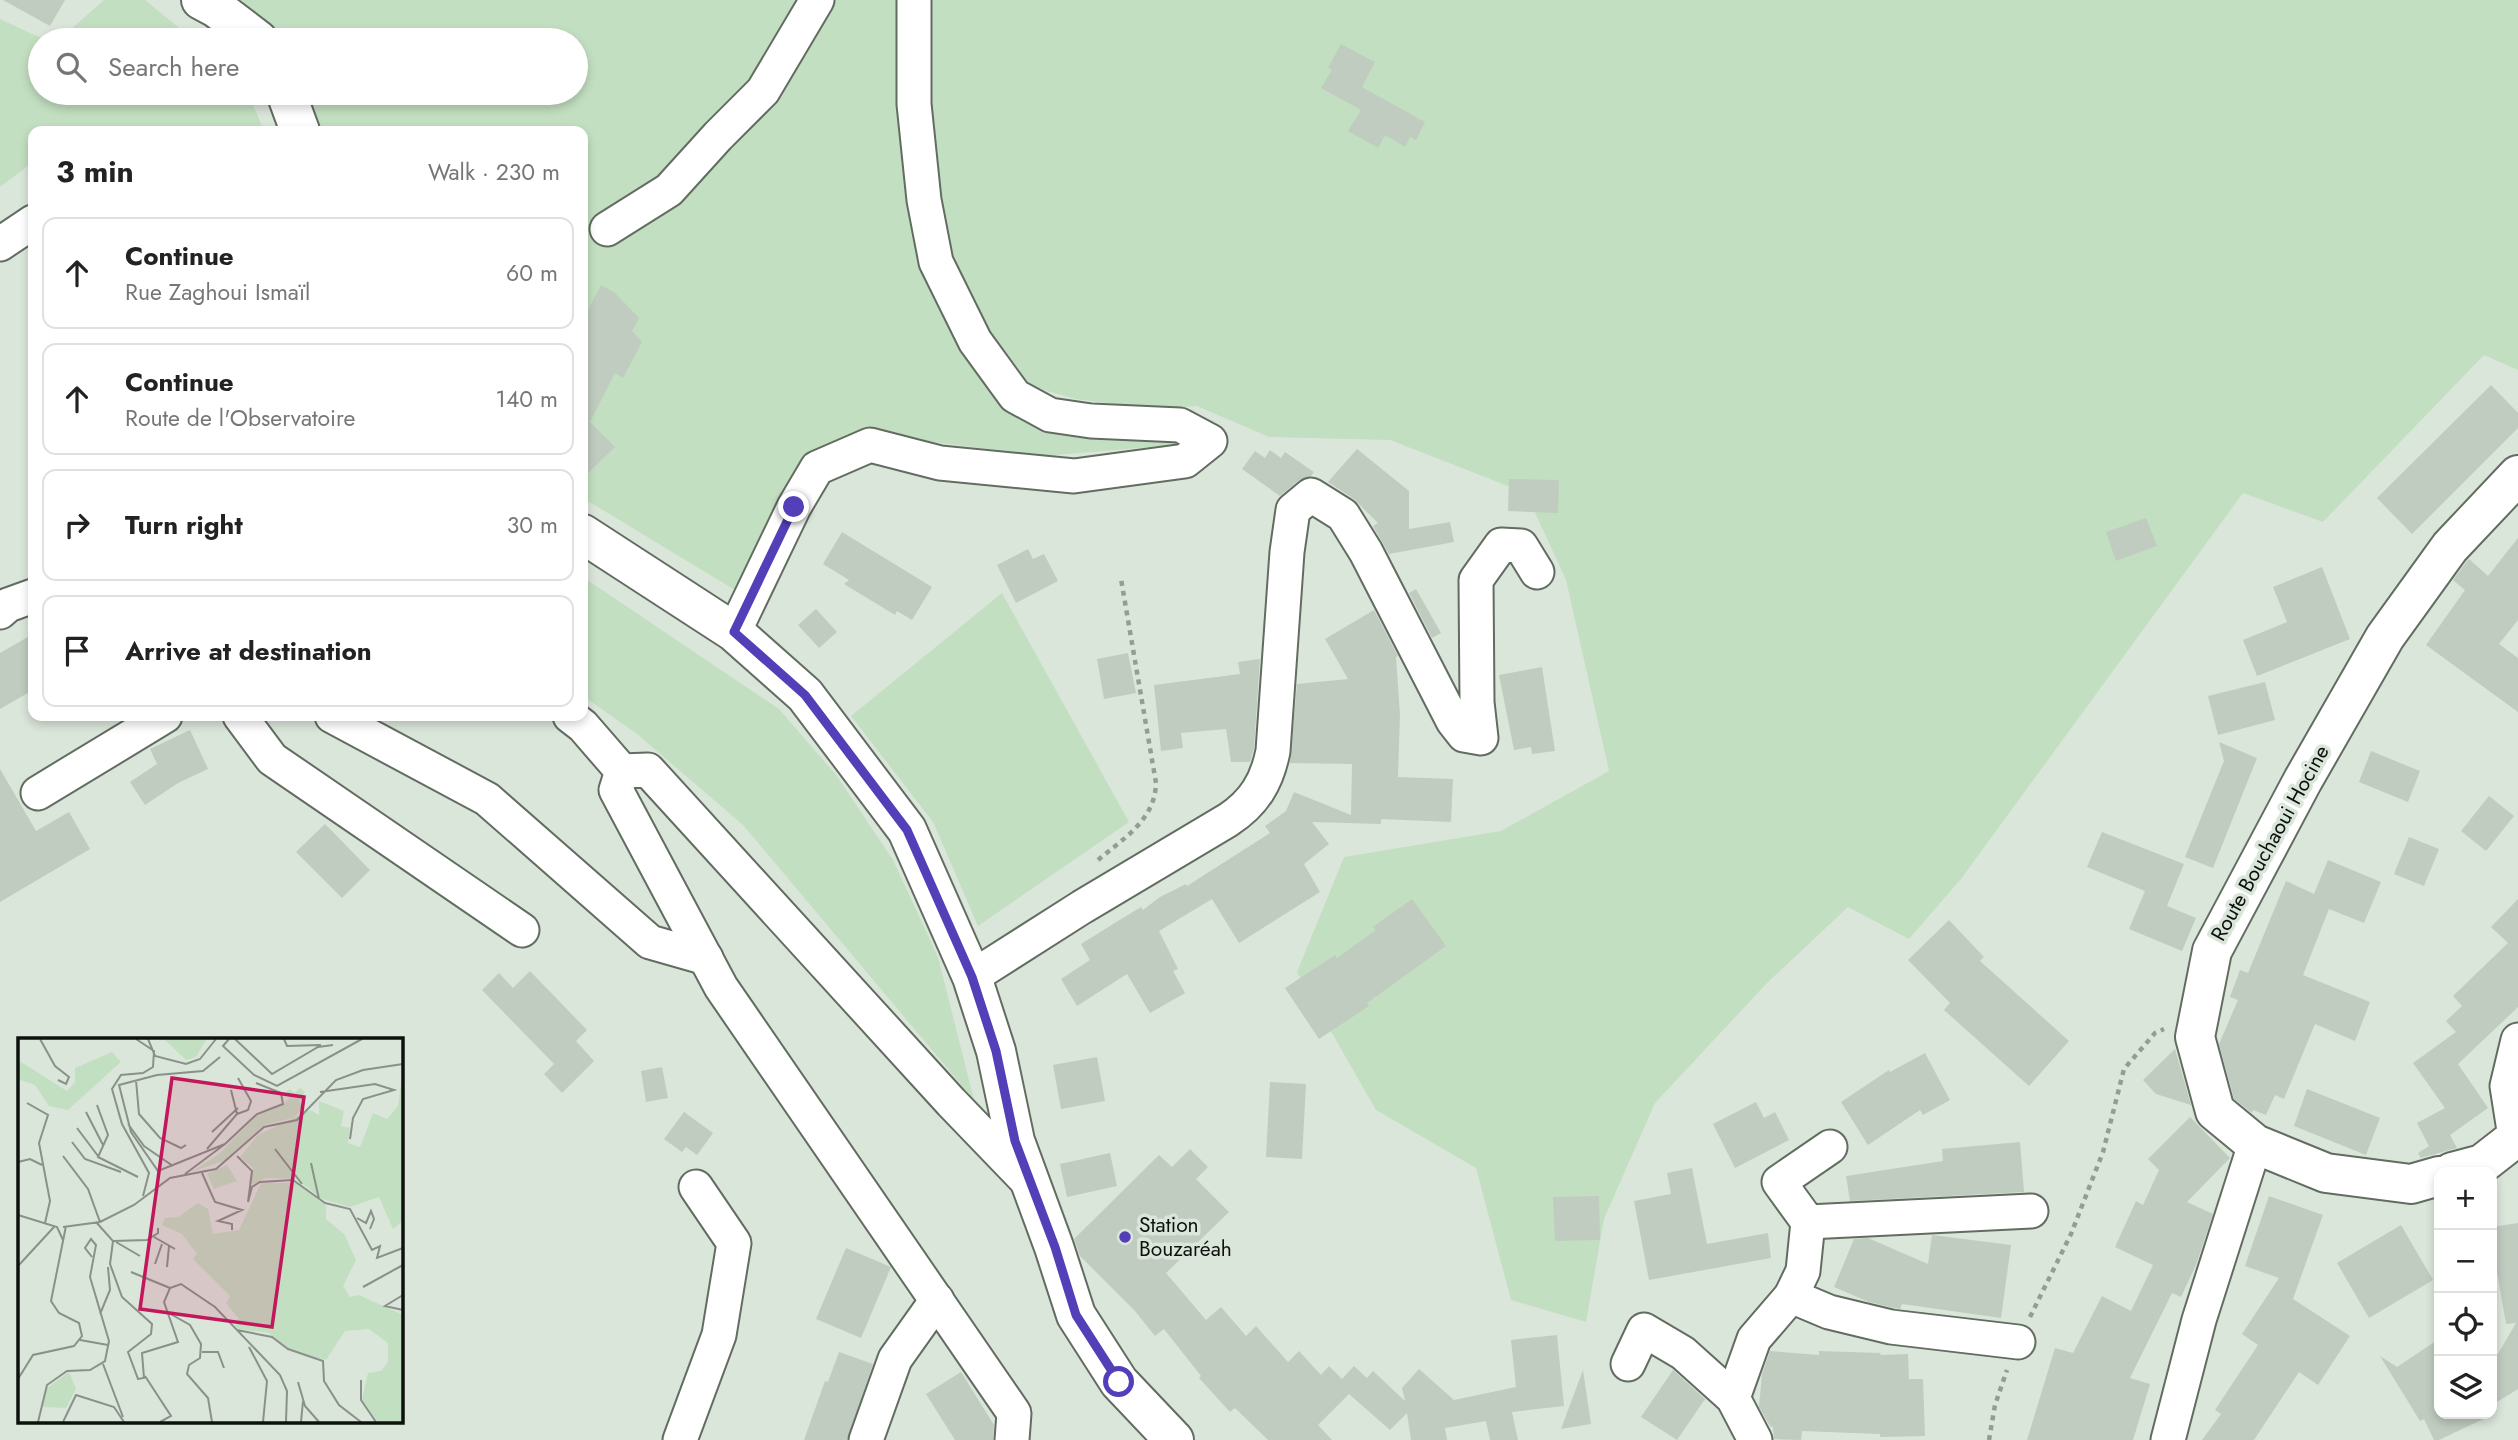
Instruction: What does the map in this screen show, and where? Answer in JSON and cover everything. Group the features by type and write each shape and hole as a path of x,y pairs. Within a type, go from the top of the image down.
{"street":[{"path":"201,0 242,28"},
{"path":"607,229 669,190 763,92 817,0"},
{"path":"734,632 794,507 817,468 870,444 940,463 1074,476 1185,461 1210,441 1180,425 1091,421 1050,415 1015,396 975,341 936,262 923,200 914,104 914,0"},
{"path":"290,105 298,126"},
{"path":"0,244 28,225"},
{"name":"Route Bouchaoui Hocine","path":"2434,1177 2411,1184 2326,1173 2255,1144 2215,1111 2195,1037 2212,951 2303,780 2385,637 2450,547 2518,475"},
{"path":"972,977 1082,906 1228,820 1240,812 1259,791 1266,779 1273,751 1287,552 1293,510 1311,495 1343,515 1366,552 1452,721 1464,735 1481,738 1477,702 1476,580 1501,545 1521,546 1537,572"},
{"path":"588,537 734,632 805,695 907,830 972,977 996,1051 1015,1141 1076,1315 1119,1382 1174,1440"},
{"path":"0,612 28,598"},
{"path":"38,793 157,721"},
{"path":"244,721 272,758 522,930"},
{"path":"341,721 487,799 650,942 706,958"},
{"path":"576,721 622,771"},
{"path":"622,771 648,770 950,1102 1031,1185"},
{"path":"622,771 616,790 721,987 1014,1413 1012,1440"},
{"path":"2471,1167 2482,1164 2517,1136 2507,1086 2518,1040"},
{"path":"2168,1440 2199,1320 2255,1144"},
{"path":"1733,1398 1754,1339 1791,1296 1803,1271 1808,1222 1779,1182 1830,1147"},
{"path":"680,1440 719,1335 734,1243 696,1187"},
{"path":"1808,1222 2031,1211"},
{"path":"1791,1296 1829,1312 1891,1327 2018,1342"},
{"path":"866,1440 895,1359 937,1300"},
{"path":"1628,1364 1644,1330 1683,1353 1733,1398 1755,1440"}],"path":[{"path":"1082,906 1080,895 1084,874 1143,821 1156,793 1121,579"},
{"path":"1989,1440 1995,1405 2018,1342 2071,1234 2103,1153 2124,1069 2155,1033 2199,1014"}],"green space":[{"path":"104,0 145,0 179,28 72,28"},
{"path":"241,0 901,0 912,177 975,365 1036,429 1186,444 1044,456 925,441 844,436 801,466 743,595 588,501 588,126 317,126 308,105 588,105 588,28 269,28"},
{"path":"929,0 2518,0 2518,370 2484,355 2323,522 2243,493 1961,879 1909,939 1848,907 1767,983 1655,1103 1604,1219 1586,1322 1511,1300 1476,1168 1376,1110 1297,972 1344,857 1501,831 1609,771 1566,580 1526,493 1390,440 1269,437 1197,406 1153,409 1076,399 1029,386 991,335 951,252 934,190 922,75"},
{"path":"0,19 28,32 28,105 253,105 262,126 28,126 28,166 0,187"},
{"path":"588,580 779,709 837,776 893,860 938,957 974,1100 743,825 637,734 588,700"},
{"path":"1002,593 1129,822 978,926 933,822 851,716"}],"building":[{"path":"3,0 65,0 50,26"},
{"path":"1341,44 1375,62 1362,87 1425,122 1416,140 1410,137 1405,147 1385,135 1378,148 1348,131 1361,110 1321,88 1332,70 1328,68"},
{"path":"601,285 614,292 639,318 632,331 642,342 623,378 615,373 590,422 615,447 588,473 588,310"},
{"path":"2491,385 2518,413 2518,428 2412,534 2377,498"},
{"path":"1357,449 1409,491 1409,529 1450,522 1454,542 1389,554 1373,526 1378,523 1354,499 1328,482"},
{"path":"1270,450 1281,458 1285,452 1314,472 1311,476 1299,480 1280,496 1242,469 1255,451 1265,458"},
{"path":"1509,479 1559,480 1558,513 1508,511"},
{"path":"2146,518 2157,546 2116,561 2106,532"},
{"path":"842,532 932,587 912,620 897,611 895,615 844,584 849,580 823,564"},
{"path":"2518,538 2518,620 2499,644 2518,658 2518,712 2426,645 2465,590 2453,580 2467,561 2469,559 2488,576"},
{"path":"1028,549 1033,559 1044,554 1058,581 1016,603 997,565"},
{"path":"2322,567 2350,639 2257,676 2243,640 2287,622 2273,587"},
{"path":"1416,589 1441,633 1432,638 1409,593"},
{"path":"816,609 837,632 819,648 798,625"},
{"path":"1374,610 1398,656 1398,777 1453,779 1451,822 1381,819 1381,824 1312,822 1329,844 1304,864 1320,892 1239,943 1212,899 1159,931 1178,969 1173,971 1185,993 1150,1013 1127,974 1077,1006 1061,979 1090,960 1081,944 1141,907 1143,910 1160,897 1186,884 1187,886 1270,833 1265,826 1286,811 1294,792 1351,815 1352,764 1290,763 1297,684 1348,679 1325,639"},
{"path":"28,637 28,693 0,709 0,653"},
{"path":"1128,653 1136,693 1104,699 1097,659"},
{"path":"1260,659 1254,748 1250,762 1231,762 1226,729 1181,733 1183,748 1161,751 1154,685 1240,674 1238,662"},
{"path":"1542,667 1555,751 1532,754 1531,747 1514,750 1499,675"},
{"path":"2265,682 2275,720 2218,735 2208,696"},
{"path":"190,730 208,769 178,783 145,805 130,782 157,764 150,749"},
{"path":"2219,742 2257,758 2213,868 2185,857 2224,761"},
{"path":"2371,751 2420,771 2408,802 2359,782"},
{"path":"0,769 36,831 69,812 90,849 0,902"},
{"path":"2489,796 2514,816 2486,851 2461,831"},
{"path":"325,824 370,870 342,898 296,852"},
{"path":"2102,832 2184,864 2167,906 2196,918 2182,951 2129,929 2145,891 2087,867"},
{"path":"2409,837 2439,849 2424,886 2394,874"},
{"path":"2328,860 2381,882 2364,923 2329,909 2303,975 2370,1002 2355,1041 2315,1024 2284,1099 2275,1095 2266,1115 2253,1110 2252,1113 2234,1099 2219,1044 2238,1000 2230,997 2240,970 2248,973 2286,881 2314,894"},
{"path":"1412,899 1446,946 1367,1003 1369,1006 1319,1039 1285,988 1335,955 1337,958 1376,930 1373,927"},
{"path":"2518,899 2518,1007 2458,1064 2488,1108 2450,1135 2457,1148 2421,1158 2418,1153 2429,1146 2417,1123 2445,1108 2413,1063 2456,1032 2446,1021 2462,1006 2453,996 2508,943 2491,927"},
{"path":"1949,920 1984,957 1980,961 2069,1041 2029,1086 1944,1010 1950,1003 1908,960"},
{"path":"530,971 587,1030 576,1041 594,1061 562,1093 544,1074 554,1064 482,990 499,973 513,988"},
{"path":"2175,1049 2191,1105 2156,1094 2143,1080"},
{"path":"1925,1053 1950,1100 1923,1115 1920,1110 1868,1145 1841,1102 1889,1070 1890,1072"},
{"path":"1097,1057 1105,1101 1061,1109 1053,1065"},
{"path":"662,1067 668,1098 646,1102 641,1071"},
{"path":"1270,1082 1306,1084 1302,1159 1266,1157"},
{"path":"2307,1089 2380,1118 2366,1155 2294,1126"},
{"path":"1756,1102 1764,1118 1775,1112 1789,1140 1735,1168 1713,1124"},
{"path":"684,1112 713,1133 697,1155 686,1147 682,1152 664,1139"},
{"path":"2190,1117 2230,1158 2187,1202 2213,1214 2196,1265 2181,1297 2172,1293 2130,1378 2150,1384 2133,1440 2027,1440 2055,1348 2073,1353 2102,1296 2131,1311 2153,1265 2115,1247 2136,1201 2143,1205 2159,1170 2148,1159"},
{"path":"2020,1142 2024,1192 1850,1201 1846,1176 1943,1161 1942,1149"},
{"path":"1190,1149 1208,1167 1196,1179 1229,1212 1166,1273 1206,1320 1221,1307 1246,1336 1256,1326 1288,1362 1299,1351 1321,1375 1329,1366 1342,1379 1354,1366 1367,1378 1373,1371 1405,1401 1402,1388 1419,1369 1454,1400 1516,1387 1511,1340 1557,1335 1564,1406 1512,1412 1518,1440 1490,1440 1486,1421 1445,1428 1447,1440 1411,1440 1407,1413 1390,1430 1349,1394 1318,1425 1332,1440 1268,1440 1235,1408 1230,1412 1199,1378 1201,1376 1164,1329 1155,1336 1135,1311 1080,1256 1074,1239 1159,1155 1172,1167"},
{"path":"1110,1153 1117,1186 1067,1197 1060,1164"},
{"path":"1692,1168 1707,1244 1768,1233 1771,1258 1649,1280 1634,1201 1671,1194 1667,1173"},
{"path":"1599,1196 1600,1240 1555,1241 1553,1197"},
{"path":"2269,1196 2323,1215 2293,1299 2350,1336 2318,1385 2299,1372 2254,1440 2202,1440 2221,1414 2215,1410 2258,1345 2242,1334 2279,1278 2245,1266"},
{"path":"2518,1223 2518,1389 2497,1402 2497,1355 2516,1323 2506,1324 2497,1272 2497,1226"},
{"path":"2401,1225 2433,1280 2369,1318 2337,1263"},
{"path":"1932,1235 2011,1245 2001,1318 1902,1304 1900,1309 1894,1308 1869,1302 1834,1287 1854,1239 1868,1238 1928,1264"},
{"path":"846,1248 891,1267 861,1338 816,1319"},
{"path":"2434,1342 2434,1419 2483,1419 2434,1440 2424,1419 2420,1421 2380,1356 2397,1367"},
{"path":"1770,1351 1819,1355 1819,1351 1908,1354 1909,1379 1923,1379 1925,1436 1880,1437 1880,1434 1802,1431 1801,1440 1774,1439 1773,1427 1759,1407 1762,1374"},
{"path":"839,1352 873,1364 847,1440 804,1440 825,1381 828,1382"},
{"path":"1583,1370 1591,1424 1561,1429"},
{"path":"1673,1370 1705,1399 1677,1440 1641,1417"},
{"path":"961,1372 994,1425 993,1440 955,1440 926,1394"}],"place":[{"name":"Station Bouzaréah","path":"1125,1237"}],"route":[{"path":"794,507 734,632 805,695 907,830 972,977 996,1051 1015,1141 1055,1247 1076,1315 1119,1382"}]}
